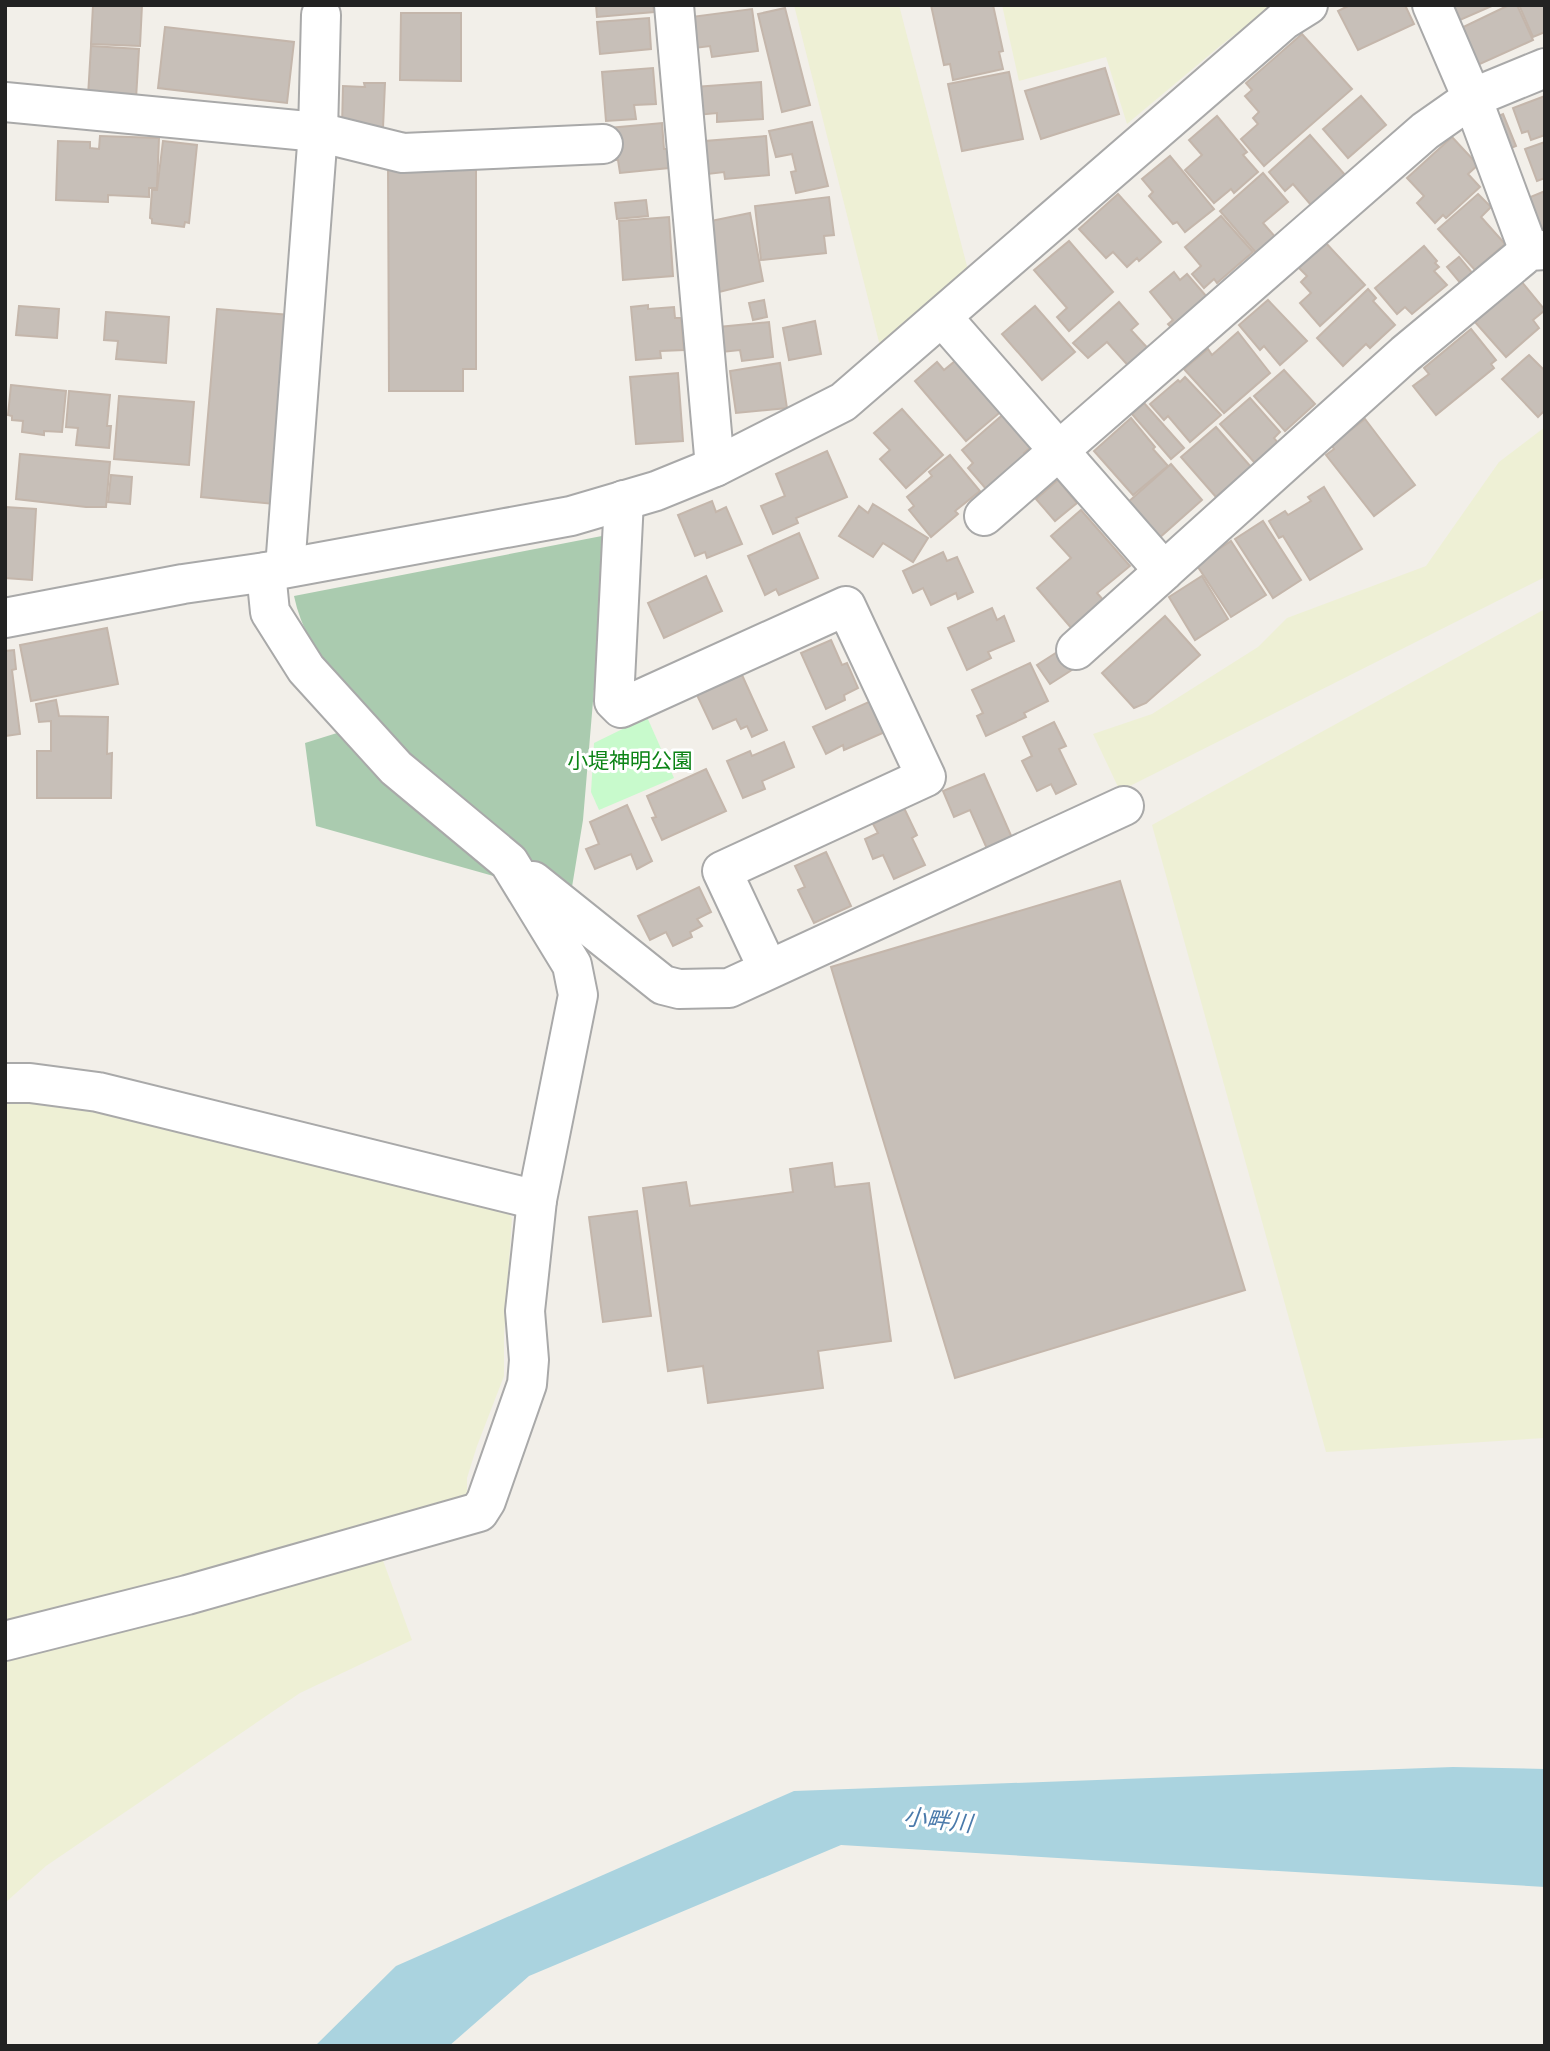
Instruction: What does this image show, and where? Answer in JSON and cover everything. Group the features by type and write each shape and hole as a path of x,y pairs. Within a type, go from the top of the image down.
{"street":[{"path":"674,5 715,467"},
{"path":"5,618 571,516 656,491 715,467 843,402 1284,20 1308,5"},
{"path":"1076,650 1405,354 1537,250 1432,5"},
{"path":"321,15 318,132 270,612 306,669 396,768 663,985 679,989 729,988 1124,806"},
{"path":"984,516 1425,131 1472,98 1545,68"},
{"path":"5,102 318,132 403,153 603,144"},
{"path":"943,318 1164,571"},
{"path":"624,500 614,701 621,708 846,606 926,777 722,871 768,970"},
{"path":"5,1641 187,1595 479,1512 486,1501 527,1384 529,1360 525,1311 537,1200 578,995 572,965 555,933 509,862"},
{"path":"5,1083 30,1083 98,1092 537,1200"}],"green space":[{"path":"794,5 899,5 968,270 881,350"},
{"path":"1002,5 1273,5 1127,124 1106,57 1019,81"},
{"path":"1545,427 1545,577 1120,791 1093,734 1152,714 1258,647 1287,618 1426,566 1499,462"},
{"path":"607,535 583,820 571,893 417,763 364,713 320,657 304,627 294,596"},
{"path":"1545,609 1545,1438 1326,1452 1152,825"},
{"name":"小堤神明公園","path":"647,717 674,778 599,810 591,792 594,743"},
{"path":"337,733 366,763 497,877 316,826 305,743"},
{"path":"5,1092 500,1203 512,1218 504,1376 477,1446 463,1502 5,1631"},
{"path":"381,1555 412,1640 300,1693 46,1866 5,1903 5,1657"}],"water":[{"name":"小畔川","path":"1453,1767 1545,1769 1545,1887 841,1845 529,1976 449,2046 315,2046 396,1966 794,1791"}],"building":[{"path":"93,5 142,5 140,46 91,44"},
{"path":"596,5 653,5 654,12 597,17"},
{"path":"931,5 993,5 1003,51 999,52 1003,69 953,80 950,64 944,65"},
{"path":"1350,5 1405,5 1414,24 1358,50 1338,11"},
{"path":"1454,5 1494,5 1460,20"},
{"path":"1509,5 1517,5 1533,40 1471,68 1453,32"},
{"path":"1519,5 1545,5 1545,32 1533,37"},
{"path":"785,8 810,105 782,112 758,14"},
{"path":"752,9 758,51 712,57 710,46 695,48 691,17"},
{"path":"401,13 461,13 461,81 400,80"},
{"path":"649,18 651,49 600,54 597,22"},
{"path":"165,27 294,42 287,103 158,88"},
{"path":"1302,34 1352,89 1264,166 1241,139 1258,124 1253,118 1259,112 1245,96 1252,90 1246,83"},
{"path":"91,46 139,49 136,99 88,96"},
{"path":"653,68 656,104 634,105 636,119 606,121 602,72"},
{"path":"1105,68 1119,114 1041,139 1025,91"},
{"path":"1009,72 1023,139 962,151 948,84"},
{"path":"761,82 763,119 717,122 717,113 697,115 695,87"},
{"path":"364,83 385,83 383,128 342,127 343,86 365,87"},
{"path":"1361,96 1386,125 1348,158 1323,129"},
{"path":"1545,96 1545,135 1531,140 1528,131 1522,133 1513,108"},
{"path":"1503,114 1516,146 1504,151 1492,119"},
{"path":"1217,116 1247,152 1243,155 1258,172 1234,193 1231,189 1214,203 1185,170 1202,155 1189,140"},
{"path":"812,122 828,186 796,193 791,172 796,171 792,154 776,157 769,131"},
{"path":"662,123 669,168 620,173 618,160 612,160 609,128"},
{"path":"1310,135 1345,175 1311,205 1293,184 1285,191 1269,172"},
{"path":"100,136 159,138 157,188 149,188 149,197 108,195 108,202 56,200 58,141 90,142 90,148 99,149"},
{"path":"766,136 769,175 725,179 724,172 708,174 705,141"},
{"path":"1452,137 1478,165 1468,174 1480,187 1446,218 1443,215 1435,223 1417,203 1424,196 1407,178"},
{"path":"163,141 197,145 189,223 185,222 184,227 152,223 150,218 152,190 157,190"},
{"path":"1545,142 1545,178 1537,181 1525,149"},
{"path":"1170,156 1214,209 1185,232 1177,222 1173,224 1149,196 1153,192 1142,179"},
{"path":"388,163 476,164 476,369 463,369 463,391 389,391"},
{"path":"1263,173 1288,202 1263,223 1277,239 1258,255 1220,211"},
{"path":"1545,191 1545,234 1544,235 1528,198"},
{"path":"1118,194 1161,242 1139,261 1137,258 1127,267 1113,252 1106,258 1079,229"},
{"path":"1478,194 1491,207 1481,217 1505,244 1475,270 1438,229"},
{"path":"829,197 834,235 824,236 826,253 761,260 755,206"},
{"path":"646,200 648,216 617,219 615,203"},
{"path":"750,213 763,281 719,292 706,222"},
{"path":"1221,216 1253,252 1217,283 1214,279 1204,288 1192,274 1201,266 1185,247"},
{"path":"669,217 673,276 623,280 619,221"},
{"path":"1069,241 1113,292 1069,331 1057,317 1067,308 1034,270"},
{"path":"1325,242 1365,285 1320,326 1300,303 1311,293 1301,282 1307,276 1298,267"},
{"path":"1424,246 1437,261 1435,263 1439,267 1434,271 1447,285 1412,314 1405,307 1397,314 1375,288"},
{"path":"1459,257 1474,275 1462,285 1447,267"},
{"path":"1174,272 1180,280 1187,274 1213,304 1177,334 1168,324 1173,320 1150,292"},
{"path":"1521,281 1545,310 1533,320 1539,328 1506,357 1475,322"},
{"path":"1368,289 1376,298 1373,301 1395,325 1370,348 1366,344 1343,366 1317,338"},
{"path":"764,300 767,317 753,320 749,303"},
{"path":"1268,300 1307,341 1280,365 1264,346 1260,350 1239,325"},
{"path":"1119,302 1138,324 1131,330 1153,354 1133,371 1107,342 1088,358 1073,343"},
{"path":"648,305 648,309 674,307 675,318 681,318 684,350 660,351 661,358 636,360 631,307"},
{"path":"19,306 59,309 57,338 16,335"},
{"path":"1035,306 1075,352 1042,380 1002,334"},
{"path":"217,309 290,315 274,504 201,497"},
{"path":"106,312 169,317 166,363 116,359 118,341 104,340"},
{"path":"815,321 821,354 789,360 783,328"},
{"path":"769,322 773,357 742,361 740,350 722,352 719,327"},
{"path":"1471,329 1496,360 1491,364 1494,368 1436,415 1413,386 1429,374 1424,368"},
{"path":"1238,332 1270,373 1224,413 1184,369 1208,349 1212,355"},
{"path":"1529,355 1545,371 1545,410 1538,417 1502,379"},
{"path":"960,357 1004,409 966,441 915,381 937,362 944,370"},
{"path":"780,363 787,408 736,413 730,371"},
{"path":"1284,370 1315,404 1285,431 1254,396"},
{"path":"678,373 683,441 636,444 630,377"},
{"path":"1185,377 1221,415 1190,442 1168,416 1164,420 1150,404"},
{"path":"11,385 66,391 62,432 44,431 44,435 22,432 23,421 12,420 12,416 8,415"},
{"path":"69,391 110,395 107,426 111,426 109,448 76,445 78,428 66,427"},
{"path":"119,396 194,402 189,465 114,459"},
{"path":"1250,398 1280,432 1274,438 1278,443 1255,463 1220,424"},
{"path":"1144,403 1184,448 1171,459 1132,414"},
{"path":"902,409 943,455 906,488 880,459 890,450 874,433"},
{"path":"1006,412 1034,444 1024,453 1027,456 987,490 968,468 973,463 962,450"},
{"path":"1131,418 1168,466 1133,495 1094,451"},
{"path":"1365,419 1415,485 1374,516 1326,455 1334,449 1331,445"},
{"path":"1216,427 1251,467 1216,497 1181,457"},
{"path":"827,451 847,497 796,518 798,523 773,534 761,506 785,496 776,474"},
{"path":"20,454 110,462 106,507 16,499"},
{"path":"950,455 980,491 955,511 958,514 931,537 909,510 914,506 907,497 932,476 929,472"},
{"path":"1171,464 1202,500 1158,539 1127,503"},
{"path":"111,475 132,477 130,504 108,502"},
{"path":"1058,480 1077,503 1055,521 1036,499"},
{"path":"1324,487 1362,549 1310,580 1283,536 1279,538 1269,521 1285,511 1288,515 1311,501 1308,497"},
{"path":"712,501 716,512 726,507 742,544 707,558 705,552 695,556 678,515"},
{"path":"873,504 928,538 913,562 883,543 873,557 839,536 859,506 868,513"},
{"path":"5,507 36,509 32,580 5,578"},
{"path":"1081,510 1130,566 1097,593 1105,602 1073,630 1037,588 1071,558 1051,536"},
{"path":"1263,521 1301,580 1273,598 1235,539"},
{"path":"799,533 818,578 779,595 776,589 765,595 748,556"},
{"path":"1231,541 1266,595 1231,617 1196,564"},
{"path":"943,552 947,561 957,557 973,592 958,599 956,593 931,605 923,588 913,593 903,571"},
{"path":"706,576 722,611 664,638 648,603"},
{"path":"1202,576 1228,619 1195,640 1169,597"},
{"path":"992,608 997,620 1004,616 1014,641 988,652 991,658 967,670 948,628"},
{"path":"1165,616 1200,655 1146,703 1134,708 1102,673"},
{"path":"107,628 118,684 31,701 20,645"},
{"path":"831,640 842,665 847,663 858,688 844,695 845,700 826,709 801,653"},
{"path":"1065,647 1078,666 1050,684 1037,665"},
{"path":"14,650 16,669 12,670 20,734 5,736 5,651"},
{"path":"1030,663 1048,701 1024,713 1026,717 986,736 977,716 983,713 972,690"},
{"path":"742,675 767,730 752,737 747,726 741,729 736,719 713,729 697,695"},
{"path":"56,700 59,716 108,717 107,754 112,753 111,798 37,798 37,751 51,751 51,721 39,722 36,704"},
{"path":"871,701 885,732 844,750 843,745 826,754 813,727"},
{"path":"1054,722 1066,746 1059,749 1076,784 1056,794 1051,784 1037,791 1022,761 1032,756 1023,737"},
{"path":"784,742 794,767 762,781 765,789 743,798 727,761 750,751 752,756"},
{"path":"706,769 726,811 662,840 652,818 656,817 647,796"},
{"path":"984,774 1013,840 988,851 970,810 954,817 943,791"},
{"path":"627,805 652,861 637,869 631,854 595,869 586,849 599,844 590,822"},
{"path":"904,808 917,835 912,838 925,865 894,879 883,855 873,859 865,839 878,833 873,824"},
{"path":"826,852 851,906 814,923 798,890 805,887 795,866"},
{"path":"1120,881 1245,1290 955,1378 831,967"},
{"path":"699,887 711,912 697,919 702,926 690,932 692,937 673,946 666,932 650,940 638,916"},
{"path":"832,1163 835,1187 869,1183 891,1341 818,1351 823,1388 708,1403 703,1366 668,1371 643,1188 686,1182 690,1206 793,1192 790,1169"},
{"path":"637,1211 651,1316 603,1322 589,1217"}]}
